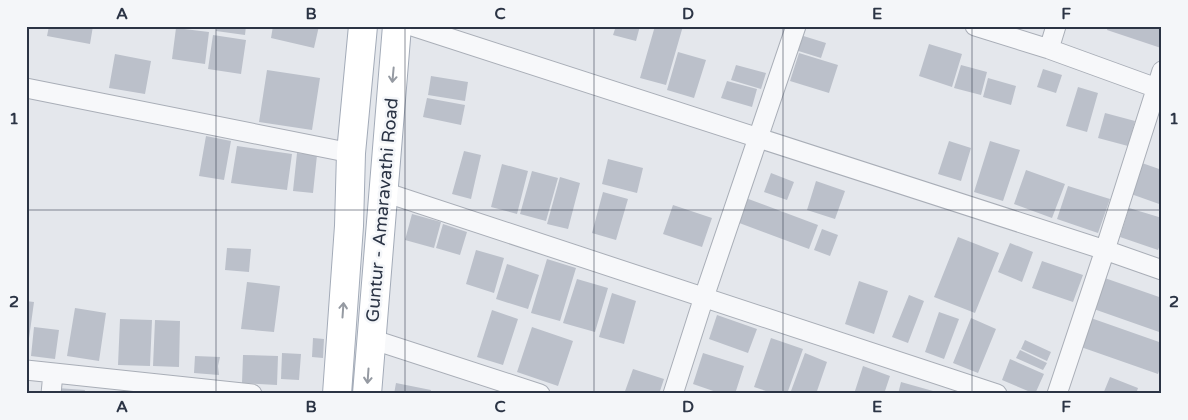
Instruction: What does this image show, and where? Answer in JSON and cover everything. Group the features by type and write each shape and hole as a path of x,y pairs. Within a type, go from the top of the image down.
{"main road":[{"name":"Guntur - Amaravathi Road","path":"337,394 349,226 351,153 362,26"},
{"name":"Guntur - Amaravathi Road","path":"367,394 397,26"}],"street":[{"path":"412,26 1162,270"},
{"path":"673,394 796,26"},
{"path":"975,26 1160,83 1057,394"},
{"path":"1048,49 1056,26"},
{"path":"26,88 351,153"},
{"path":"384,192 997,394"},
{"path":"371,339 540,394"},
{"path":"26,370 187,390 252,394"},
{"path":"51,394 53,373"}],"building":[{"path":"49,26 93,26 90,44 47,36"},
{"path":"217,26 246,26 245,35 216,31"},
{"path":"273,26 319,26 314,48 271,38"},
{"path":"616,26 640,26 636,41 613,35"},
{"path":"655,26 683,26 666,85 640,78"},
{"path":"1108,26 1162,26 1161,48 1107,30"},
{"path":"176,28 209,32 205,64 172,59"},
{"path":"797,34 826,43 821,58 792,49"},
{"path":"213,35 246,40 241,74 208,69"},
{"path":"929,44 962,54 952,87 919,76"},
{"path":"678,52 706,60 694,98 667,90"},
{"path":"799,53 838,65 829,93 790,81"},
{"path":"115,54 151,61 145,94 109,88"},
{"path":"736,65 766,73 761,89 731,80"},
{"path":"961,65 987,72 981,95 954,88"},
{"path":"1043,69 1062,75 1056,93 1037,87"},
{"path":"267,70 320,78 312,130 259,122"},
{"path":"431,76 468,82 465,101 428,95"},
{"path":"988,78 1016,86 1011,105 983,97"},
{"path":"727,81 757,89 752,107 721,98"},
{"path":"1078,87 1098,93 1087,132 1066,126"},
{"path":"427,98 465,105 461,125 423,117"},
{"path":"1105,113 1135,121 1128,146 1098,138"},
{"path":"206,136 231,141 224,180 199,176"},
{"path":"949,141 971,148 961,181 938,174"},
{"path":"990,141 1020,150 1003,201 974,192"},
{"path":"237,146 292,154 287,190 231,183"},
{"path":"464,151 481,155 471,199 452,194"},
{"path":"297,153 317,155 313,193 293,191"},
{"path":"608,159 643,168 637,193 602,184"},
{"path":"1142,163 1162,170 1162,205 1131,194"},
{"path":"502,164 528,171 517,214 491,207"},
{"path":"1026,170 1065,184 1052,218 1014,204"},
{"path":"532,171 558,178 546,221 520,214"},
{"path":"771,173 794,182 787,200 764,192"},
{"path":"560,177 580,183 568,229 547,224"},
{"path":"816,181 845,191 835,219 807,210"},
{"path":"1068,186 1110,199 1098,233 1057,219"},
{"path":"603,192 628,199 616,240 592,233"},
{"path":"743,197 818,225 809,249 734,221"},
{"path":"673,205 712,218 702,247 663,234"},
{"path":"1129,208 1162,218 1162,240 1158,250 1120,237"},
{"path":"412,214 441,222 434,248 405,240"},
{"path":"443,224 467,232 460,255 436,248"},
{"path":"822,229 838,235 830,256 814,250"},
{"path":"958,237 999,253 975,313 934,297"},
{"path":"1010,243 1033,252 1022,282 998,272"},
{"path":"227,248 251,249 249,272 225,270"},
{"path":"476,250 504,258 494,293 466,284"},
{"path":"547,259 576,268 560,321 531,313"},
{"path":"1042,261 1083,275 1073,302 1032,288"},
{"path":"507,264 539,275 528,309 496,299"},
{"path":"1099,276 1162,298 1162,333 1088,307"},
{"path":"577,279 608,288 595,332 563,323"},
{"path":"859,281 888,291 874,334 845,324"},
{"path":"247,282 280,286 274,332 241,329"},
{"path":"612,293 636,301 624,344 599,337"},
{"path":"909,295 924,301 908,343 892,337"},
{"path":"26,301 34,302 27,353 26,353"},
{"path":"75,308 106,313 99,361 67,356"},
{"path":"492,310 518,319 503,365 477,357"},
{"path":"939,312 959,319 944,359 925,352"},
{"path":"717,315 757,329 748,353 709,339"},
{"path":"1088,317 1162,343 1162,362 1158,374 1078,346"},
{"path":"971,318 996,329 978,373 953,363"},
{"path":"120,319 152,320 150,366 118,365"},
{"path":"155,320 180,321 179,367 153,366"},
{"path":"34,327 59,330 55,359 31,356"},
{"path":"532,327 573,341 558,386 517,372"},
{"path":"313,338 324,339 323,358 312,357"},
{"path":"771,338 803,349 787,394 775,394 754,387"},
{"path":"1025,340 1051,352 1047,361 1021,349"},
{"path":"1020,350 1047,363 1043,370 1016,358"},
{"path":"282,353 301,354 299,380 281,379"},
{"path":"703,353 744,366 735,394 722,394 693,384"},
{"path":"805,353 827,362 816,394 799,394 791,391"},
{"path":"243,355 278,356 277,385 242,383"},
{"path":"195,356 220,357 219,375 194,373"},
{"path":"1010,359 1044,374 1035,394 1002,380"},
{"path":"863,366 890,376 884,394 854,394"},
{"path":"633,369 664,379 659,394 624,394"},
{"path":"1110,377 1138,388 1136,394 1103,394"},
{"path":"901,382 933,391 933,394 898,394"},
{"path":"396,383 431,390 430,394 394,394"},
{"path":"57,388 85,390 84,394 56,394"}]}
